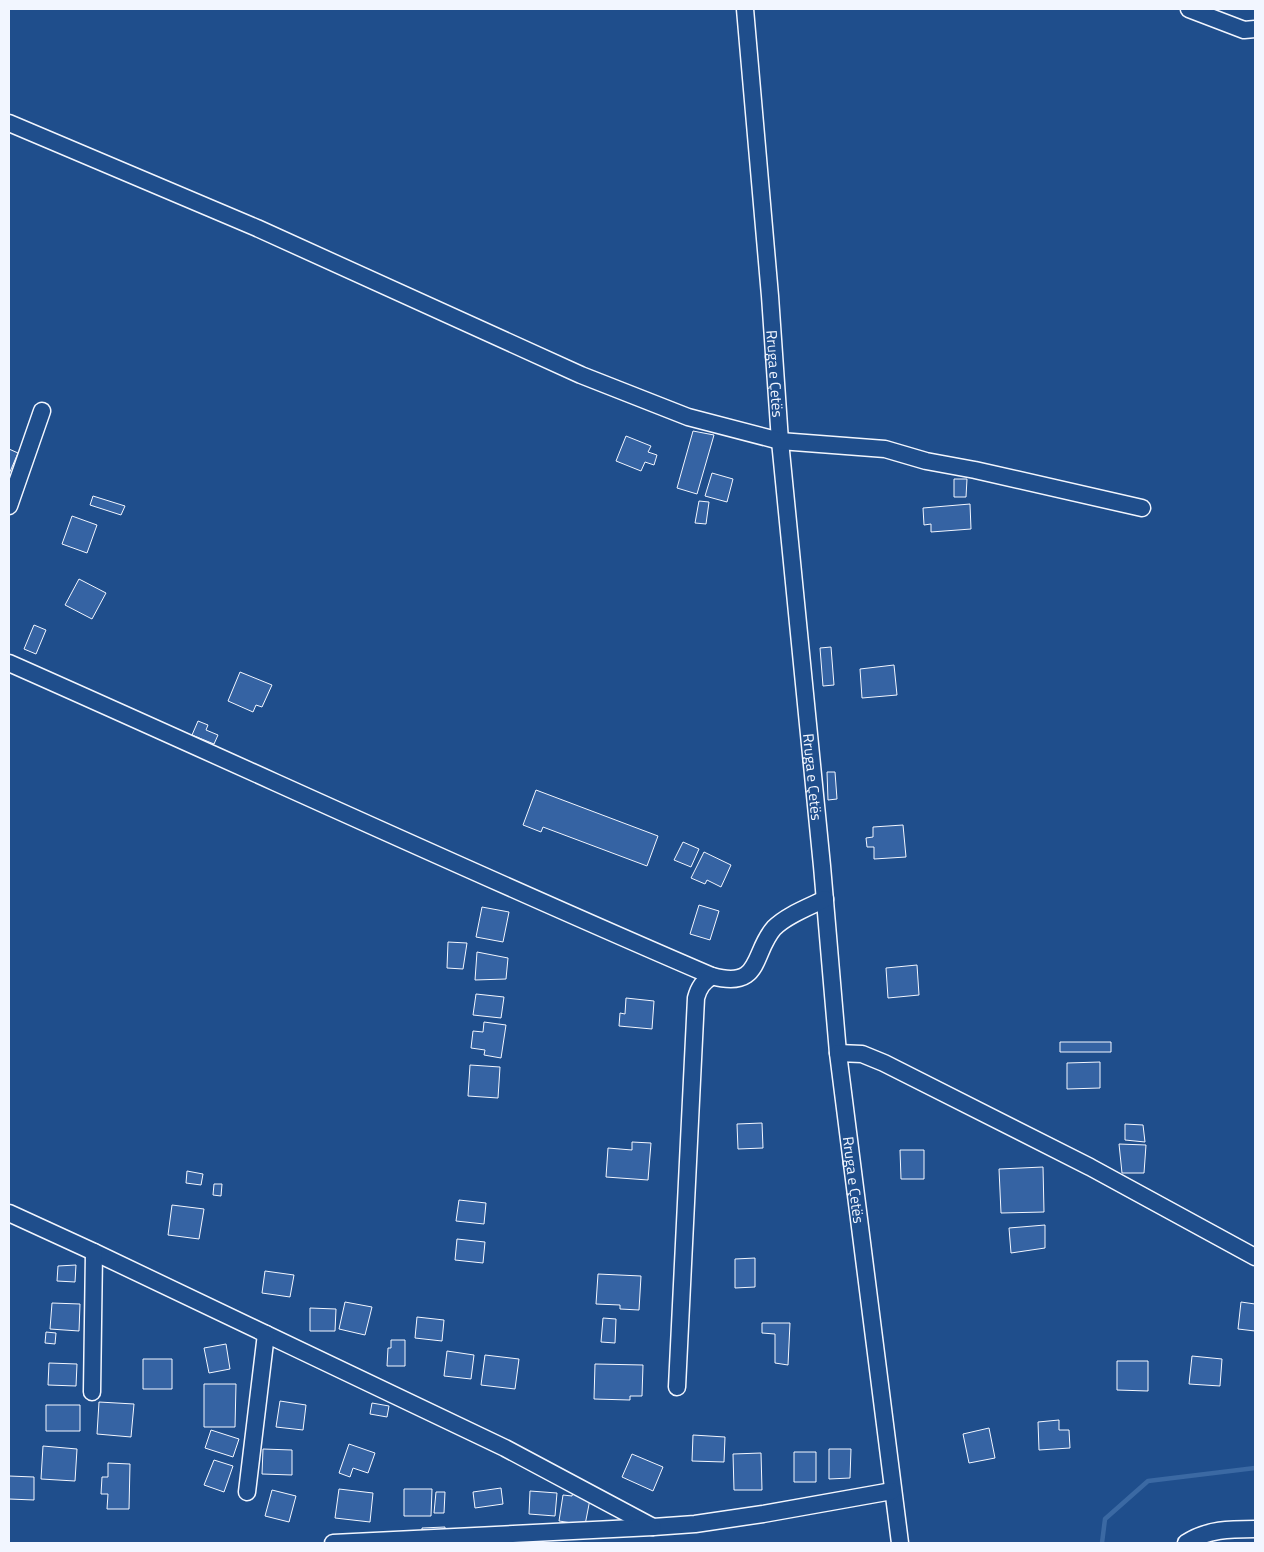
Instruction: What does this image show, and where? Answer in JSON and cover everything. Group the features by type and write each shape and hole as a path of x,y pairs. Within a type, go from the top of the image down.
{"street":[{"name":"Rruga e Çetës","path":"744,9 770,296 780,441 825,898 838,1053 892,1491 902,1541"},
{"path":"1189,9 1244,30 1255,28"},
{"path":"9,123 256,228 581,375 688,417 780,441 884,449 926,461 975,470 1142,508"},
{"path":"9,506 42,411"},
{"path":"9,663 229,760 549,906 723,980 734,980 745,976 754,969 768,936 776,927 825,898"},
{"path":"677,1388 696,998 698,988 712,976"},
{"path":"838,1053 862,1054 884,1063 1090,1167 1255,1257"},
{"path":"9,1213 505,1448 653,1527"},
{"path":"92,1392 94,1252"},
{"path":"248,1492 266,1334"},
{"path":"333,1543 579,1537 653,1527 695,1524 892,1491"},
{"path":"1186,1543 1205,1533 1216,1530 1255,1529"}],"building":[{"path":"693,431 714,435 697,494 677,488"},
{"path":"626,436 651,446 648,452 657,455 654,465 645,462 641,471 616,461"},
{"path":"9,449 18,453 9,474"},
{"path":"712,473 733,479 727,502 705,496"},
{"path":"954,479 967,479 966,497 954,497"},
{"path":"93,496 125,506 121,515 90,505"},
{"path":"699,501 709,502 706,524 695,523"},
{"path":"970,504 971,529 931,532 931,524 924,525 923,508"},
{"path":"72,516 97,525 87,553 62,544"},
{"path":"79,579 106,593 92,619 65,605"},
{"path":"34,625 46,630 36,654 24,649"},
{"path":"831,647 834,685 823,686 820,648"},
{"path":"894,665 897,695 862,698 860,669"},
{"path":"240,672 272,685 262,707 256,705 253,712 228,701"},
{"path":"198,721 208,725 206,730 218,735 214,744 192,735"},
{"path":"827,772 835,772 837,799 828,800"},
{"path":"536,790 658,836 647,866 543,827 541,832 523,825"},
{"path":"903,825 906,857 874,859 874,847 867,847 866,838 873,837 873,827"},
{"path":"683,842 699,849 691,867 674,860"},
{"path":"704,852 731,865 721,887 707,880 705,884 691,878"},
{"path":"699,905 719,911 710,940 690,934"},
{"path":"482,907 509,912 503,942 476,937"},
{"path":"448,942 467,943 463,969 447,968"},
{"path":"477,952 508,958 506,979 475,980"},
{"path":"917,965 919,995 888,998 886,968"},
{"path":"476,994 504,997 501,1018 473,1015"},
{"path":"626,998 654,1001 652,1029 619,1026 620,1013 625,1014"},
{"path":"484,1022 506,1025 501,1058 484,1055 485,1050 471,1048 473,1031 483,1032"},
{"path":"1060,1042 1111,1042 1111,1052 1060,1052"},
{"path":"1100,1062 1100,1088 1067,1089 1067,1063"},
{"path":"470,1065 500,1067 498,1098 468,1096"},
{"path":"762,1123 763,1148 738,1149 737,1124"},
{"path":"1125,1124 1143,1125 1145,1142 1125,1140"},
{"path":"632,1142 651,1143 648,1180 606,1177 608,1148 632,1150"},
{"path":"1119,1144 1146,1145 1144,1173 1122,1173"},
{"path":"900,1150 924,1150 924,1179 901,1179"},
{"path":"1043,1167 1044,1212 1001,1213 999,1169"},
{"path":"187,1171 203,1174 201,1185 186,1183"},
{"path":"214,1184 222,1184 221,1196 213,1195"},
{"path":"459,1200 486,1203 484,1224 456,1221"},
{"path":"172,1205 204,1209 199,1239 168,1235"},
{"path":"1045,1225 1045,1248 1011,1253 1009,1228"},
{"path":"457,1239 485,1242 483,1263 455,1260"},
{"path":"755,1258 755,1287 735,1288 735,1259"},
{"path":"76,1265 75,1282 57,1281 58,1266"},
{"path":"265,1271 294,1275 290,1297 262,1293"},
{"path":"598,1274 641,1276 639,1310 620,1309 620,1305 596,1304"},
{"path":"345,1302 372,1307 365,1335 339,1329"},
{"path":"1241,1302 1255,1304 1255,1331 1238,1329"},
{"path":"52,1303 80,1304 79,1331 50,1329"},
{"path":"310,1308 336,1309 335,1331 310,1331"},
{"path":"417,1317 444,1320 442,1341 415,1338"},
{"path":"603,1318 616,1319 615,1343 601,1342"},
{"path":"762,1323 790,1323 788,1365 775,1363 775,1334 762,1333"},
{"path":"46,1332 56,1333 55,1344 45,1343"},
{"path":"391,1340 405,1340 405,1366 387,1366 388,1348 391,1348"},
{"path":"226,1344 230,1369 209,1373 204,1348"},
{"path":"447,1351 474,1355 471,1379 444,1376"},
{"path":"485,1355 519,1359 515,1389 481,1385"},
{"path":"1192,1356 1222,1359 1220,1386 1189,1384"},
{"path":"143,1359 172,1359 172,1389 143,1389"},
{"path":"1117,1361 1148,1361 1148,1391 1117,1390"},
{"path":"49,1363 77,1364 76,1386 48,1385"},
{"path":"595,1364 643,1365 642,1396 630,1396 630,1400 594,1399"},
{"path":"204,1384 236,1384 235,1427 204,1427"},
{"path":"280,1401 306,1405 303,1430 276,1427"},
{"path":"99,1402 134,1404 131,1437 97,1434"},
{"path":"372,1403 389,1406 387,1417 370,1414"},
{"path":"46,1405 80,1405 80,1431 46,1431"},
{"path":"1059,1420 1059,1430 1069,1430 1070,1448 1039,1450 1038,1422"},
{"path":"989,1428 995,1458 969,1463 963,1434"},
{"path":"211,1430 239,1439 233,1457 205,1448"},
{"path":"693,1435 725,1437 724,1462 692,1461"},
{"path":"349,1444 375,1453 368,1473 353,1468 350,1477 339,1473"},
{"path":"43,1446 77,1449 75,1481 41,1479"},
{"path":"263,1449 292,1450 292,1475 262,1474"},
{"path":"829,1449 851,1449 850,1478 829,1479"},
{"path":"794,1452 816,1452 816,1482 794,1482"},
{"path":"761,1453 762,1490 734,1490 733,1454"},
{"path":"632,1454 663,1467 653,1491 622,1477"},
{"path":"214,1460 233,1466 224,1492 204,1485"},
{"path":"108,1463 130,1464 129,1509 107,1509 108,1494 101,1494 102,1477 108,1477"},
{"path":"9,1476 34,1477 34,1500 9,1499"},
{"path":"501,1488 503,1504 475,1508 473,1492"},
{"path":"339,1489 373,1493 370,1522 335,1518"},
{"path":"404,1489 432,1489 431,1516 404,1516"},
{"path":"272,1490 296,1496 289,1522 265,1516"},
{"path":"530,1491 557,1493 555,1516 529,1514"},
{"path":"573,1491 591,1494 585,1525 559,1521 563,1495 572,1496"},
{"path":"436,1492 445,1492 444,1513 434,1513"},
{"path":"445,1527 445,1536 422,1536 422,1528"}],"waterway":[{"path":"1102,1543 1105,1519 1148,1481 1255,1468"}]}
